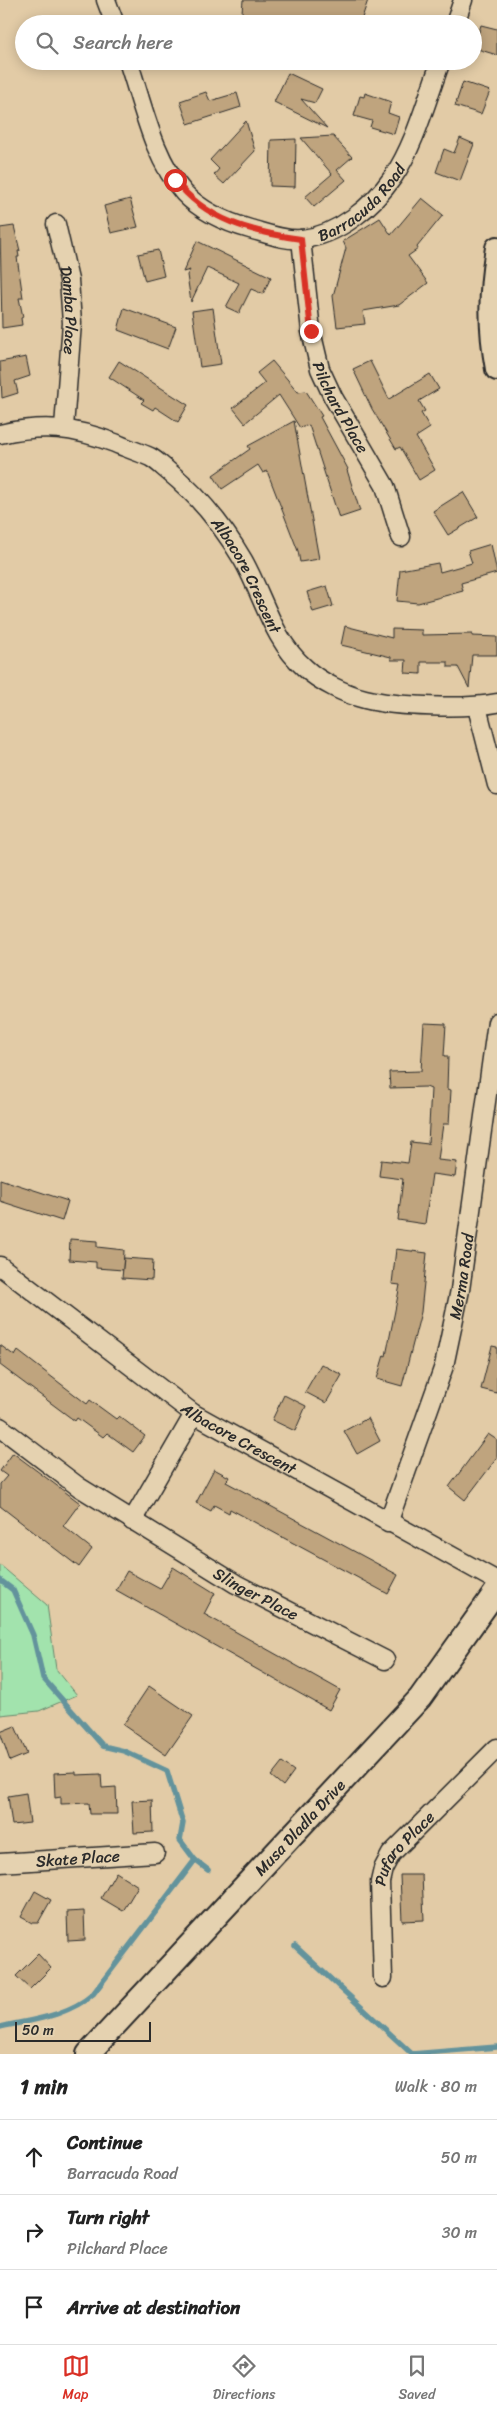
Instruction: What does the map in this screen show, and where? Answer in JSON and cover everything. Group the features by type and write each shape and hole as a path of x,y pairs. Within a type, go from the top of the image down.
{"street":[{"path":"106,0 112,15"},
{"path":"458,15 464,0"},
{"name":"Barracuda Road","path":"131,70 156,145 166,166 184,193 213,216 271,235 301,239 320,234 339,225 359,214 376,199 394,176 407,151 438,70"},
{"name":"Damba Place","path":"56,224 68,280 72,323 64,427"},
{"name":"Pilchard Place","path":"301,239 311,331 320,369 333,397 385,486 400,537"},
{"path":"497,248 491,287 492,341 497,368"},
{"name":"Albacore Crescent","path":"0,434 26,428 64,427 94,435 151,458 186,486 216,519 243,562 270,622 284,645 305,669 338,688 366,699 401,703 477,707 497,703"},
{"path":"477,707 497,785"},
{"name":"Merma Road","path":"388,1523 444,1366 458,1299 497,1022"},
{"name":"Albacore Crescent","path":"0,1266 194,1414 388,1523 497,1581"},
{"path":"132,1521 194,1414"},
{"name":"Slinger Place","path":"0,1427 79,1488 236,1584 385,1660"},
{"name":"Musa Dladla Drive","path":"88,2054 420,1698 497,1590"},
{"name":"Pufaro Place","path":"383,1978 380,1895 383,1868 391,1854 497,1748"},
{"name":"Skate Place","path":"0,1864 155,1853"}],"green space":[{"path":"0,1565 47,1605 56,1669 77,1695 39,1711 0,1715"}],"building":[{"path":"243,0 368,0 363,15 242,15"},
{"path":"482,25 497,29 497,55 482,50"},
{"path":"288,73 322,89 315,103 301,99 327,128 274,102"},
{"path":"463,82 490,91 481,114 455,106"},
{"path":"206,92 210,101 237,93 241,107 188,124 180,101"},
{"path":"365,93 391,102 388,113 399,117 394,134 370,127 372,121 354,116 360,96 364,97"},
{"path":"246,121 255,151 224,184 214,175 219,169 210,160"},
{"path":"333,136 352,157 337,170 346,180 314,207 305,197 332,174 301,138"},
{"path":"460,138 474,144 460,181 436,172 444,149 454,153"},
{"path":"296,139 295,187 270,186 271,140"},
{"path":"422,198 443,215 417,247 418,249 408,256 428,283 399,305 363,311 365,324 337,327 333,296 346,248 343,241 380,218 391,235"},
{"path":"130,199 138,227 111,233 104,206"},
{"path":"14,226 20,251 18,251 19,257 17,257 23,298 19,298 23,317 21,318 22,325 2,328 0,228"},
{"path":"197,241 271,277 263,294 251,289 239,313 226,307 239,283 207,268 191,302 187,275 190,270 183,272"},
{"path":"158,250 164,276 145,281 138,254"},
{"path":"124,308 176,327 168,349 118,330"},
{"path":"213,308 221,364 200,367 192,311"},
{"path":"26,357 30,376 15,381 18,393 2,398 0,362"},
{"path":"119,361 188,405 178,422 155,407 153,410 141,403 144,400 109,377"},
{"path":"272,361 298,392 306,391 322,416 320,417 348,469 360,511 339,518 309,425 300,428 279,395 245,423 233,408 265,383 257,373"},
{"path":"370,361 389,399 430,374 439,389 419,401 425,411 421,413 430,428 416,437 435,470 419,480 400,447 396,449 372,409 353,369"},
{"path":"294,421 319,559 300,562 298,551 267,471 263,473 258,465 222,489 213,475 250,449 248,446"},
{"path":"463,492 478,517 448,535 433,511"},
{"path":"491,544 497,573 461,583 463,591 418,603 397,601 400,570 438,563 440,572 472,563 468,551"},
{"path":"327,586 333,606 313,612 307,592"},
{"path":"345,626 392,638 392,629 422,630 422,635 472,634 472,636 497,637 497,655 472,655 469,688 458,667 448,667 448,662 421,662 421,674 405,673 406,660 391,660 391,657 341,645"},
{"path":"424,1023 446,1024 444,1056 448,1056 447,1089 451,1090 449,1124 443,1124 438,1160 457,1162 455,1177 432,1174 425,1224 398,1220 403,1179 379,1176 381,1160 408,1163 411,1142 428,1144 431,1089 426,1087 390,1088 389,1072 421,1071"},
{"path":"0,1179 68,1201 62,1221 0,1201"},
{"path":"70,1239 97,1241 97,1247 124,1250 123,1270 96,1268 96,1262 69,1260"},
{"path":"396,1249 427,1253 421,1312 402,1386 377,1379 384,1355 386,1356 400,1285 392,1284"},
{"path":"124,1258 153,1260 152,1280 122,1278"},
{"path":"0,1345 15,1356 18,1351 87,1404 90,1400 116,1419 119,1416 145,1436 133,1452 107,1433 103,1437 77,1418 75,1421 0,1365"},
{"path":"492,1346 497,1347 497,1393 481,1389"},
{"path":"321,1364 342,1375 326,1403 305,1392"},
{"path":"284,1395 306,1406 295,1431 272,1420"},
{"path":"368,1418 380,1441 357,1454 344,1431"},
{"path":"488,1434 497,1440 497,1458 465,1500 449,1487"},
{"path":"13,1453 80,1503 63,1526 92,1549 79,1567 0,1506 0,1484 7,1476 0,1471"},
{"path":"214,1469 229,1477 226,1482 398,1575 388,1594 230,1509 229,1513 214,1505 211,1511 196,1503"},
{"path":"173,1567 215,1593 204,1614 340,1690 329,1710 116,1590 127,1571 160,1589"},
{"path":"149,1686 193,1716 166,1755 123,1725"},
{"path":"15,1726 27,1754 10,1761 0,1732"},
{"path":"282,1762 294,1771 283,1786 271,1776"},
{"path":"76,1772 76,1775 101,1774 102,1788 116,1787 117,1814 90,1814 89,1803 61,1804 61,1797 55,1798 54,1773"},
{"path":"26,1793 30,1823 12,1825 8,1796"},
{"path":"152,1800 153,1832 134,1833 132,1801"},
{"path":"116,1872 138,1886 123,1911 101,1898"},
{"path":"400,1875 422,1875 424,1920 402,1921"},
{"path":"35,1891 51,1900 38,1923 32,1923 21,1917"},
{"path":"84,1911 85,1940 68,1941 67,1912"},
{"path":"38,1954 51,1968 30,1989 16,1976"}],"waterway":[{"path":"0,1580 13,1590 33,1635 43,1678 103,1746 124,1751 167,1771 183,1823 180,1840 195,1860 208,1870"},
{"path":"0,2027 61,2012 93,1994 195,1860"},
{"path":"295,1946 412,2054 497,2047"}],"route":[{"path":"175,180 184,193 213,216 271,235 301,239 311,331"}]}
